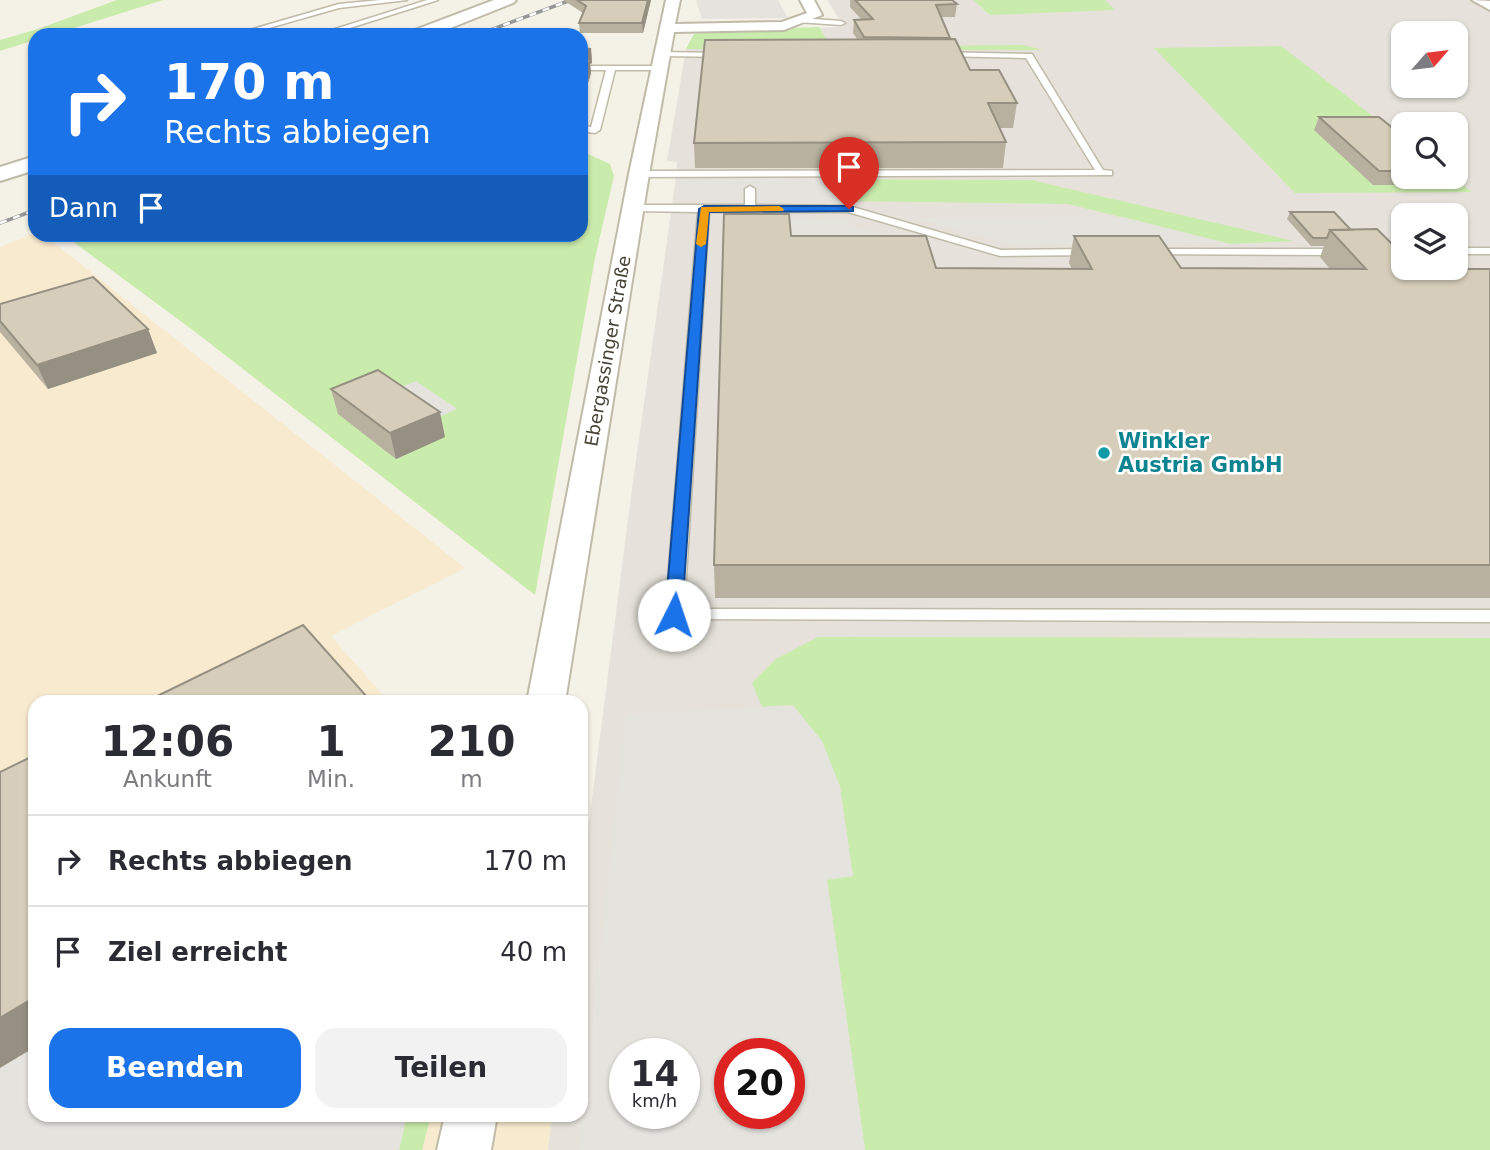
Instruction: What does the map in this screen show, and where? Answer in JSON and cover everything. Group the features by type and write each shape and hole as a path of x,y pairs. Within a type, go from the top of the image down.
{"street":[{"name":"Ebergassinger Straße","path":"543,695 673,0"},
{"path":"668,28 784,26 815,15 807,0"},
{"path":"1479,0 1490,6"},
{"path":"435,28 502,1"},
{"path":"0,174 28,165"},
{"path":"464,1150 470,1122"}],"lane":[{"path":"261,28 339,6 403,0"},
{"path":"343,28 435,0"},
{"path":"800,20 841,23"},
{"path":"588,68 611,68 730,54"},
{"path":"639,174 1104,171 1029,56 932,54"},
{"path":"588,129 595,130 611,68"},
{"path":"595,80 609,79"},
{"path":"750,189 750,209"},
{"path":"633,208 849,209 1000,253 1111,252"},
{"path":"704,209 674,615 1490,616"},
{"path":"1139,252 1362,251"},
{"path":"1468,251 1490,251"}],"shaded area":[{"path":"696,0 778,0 788,18 702,19"},
{"path":"827,0 973,0 990,15 1101,0 1490,0 1490,1150 548,1150 551,1122 588,1122 588,830 676,177 677,162 667,161 686,49 694,34 844,27"},
{"path":"682,179 840,179 843,201 679,200"},
{"path":"1123,217 1230,244 1012,245 914,218"},
{"path":"731,218 848,219 850,225 919,244 795,253 793,236 731,236"},
{"path":"28,236 28,242 53,242 465,568 331,636 383,695 28,695 28,1122 551,1122 548,1150 0,1150 0,247"},
{"path":"416,381 457,409 426,423 384,394"},
{"path":"793,705 822,741 840,786 853,876 827,880 865,1150 579,1150 582,1122 588,1122 588,1067 626,714"},
{"path":"28,1051 28,1122 405,1122 399,1150 0,1150 0,1068"}],"green space":[{"path":"117,0 163,0 74,28 41,28"},
{"path":"973,0 1105,0 1115,10 990,15"},
{"path":"819,27 831,47 1023,45 1043,50 686,49 694,34"},
{"path":"28,32 28,42 0,51 0,40"},
{"path":"1281,46 1391,130 1391,189 1468,189 1472,192 1295,193 1154,48"},
{"path":"588,154 610,164 614,176 595,258 535,595 194,331 73,242 588,242"},
{"path":"840,179 1031,180 1294,241 1230,244 1068,204 843,201"},
{"path":"818,637 1490,638 1490,1150 865,1150 827,879 852,876 793,706 762,707 752,683 776,659"},
{"path":"405,1122 429,1122 422,1150 399,1150"}],"building":[{"path":"577,0 648,0 642,23 579,23 586,6"},
{"path":"855,0 952,0 957,4 936,5 950,38 864,37 854,20 873,19"},
{"path":"955,39 970,70 999,70 1017,103 988,103 1006,142 694,143 705,40"},
{"path":"1319,117 1379,117 1391,127 1391,171 1379,171"},
{"path":"1290,212 1334,212 1351,230 1330,230 1327,238 1313,238"},
{"name":"Winkler Austria GmbH","path":"724,214 789,214 791,236 926,236 936,268 1092,269 1074,236 1159,236 1181,268 1366,269 1330,230 1377,229 1391,243 1391,280 1468,280 1468,269 1490,269 1490,565 714,565"},
{"path":"93,277 148,329 37,365 0,321 0,304"},
{"path":"378,370 440,412 390,433 331,389"},
{"path":"303,625 365,695 159,695"},
{"path":"28,758 28,1001 0,1018 0,772"}],"railway":[{"path":"496,28 571,0"},
{"path":"0,223 28,213"}],"slow traffic":[{"path":"701,244 704,209 779,209"}],"place":[{"name":"Winkler Austria GmbH","path":"1104,453"}],"route":[{"path":"674,615 704,209 849,209"}]}
